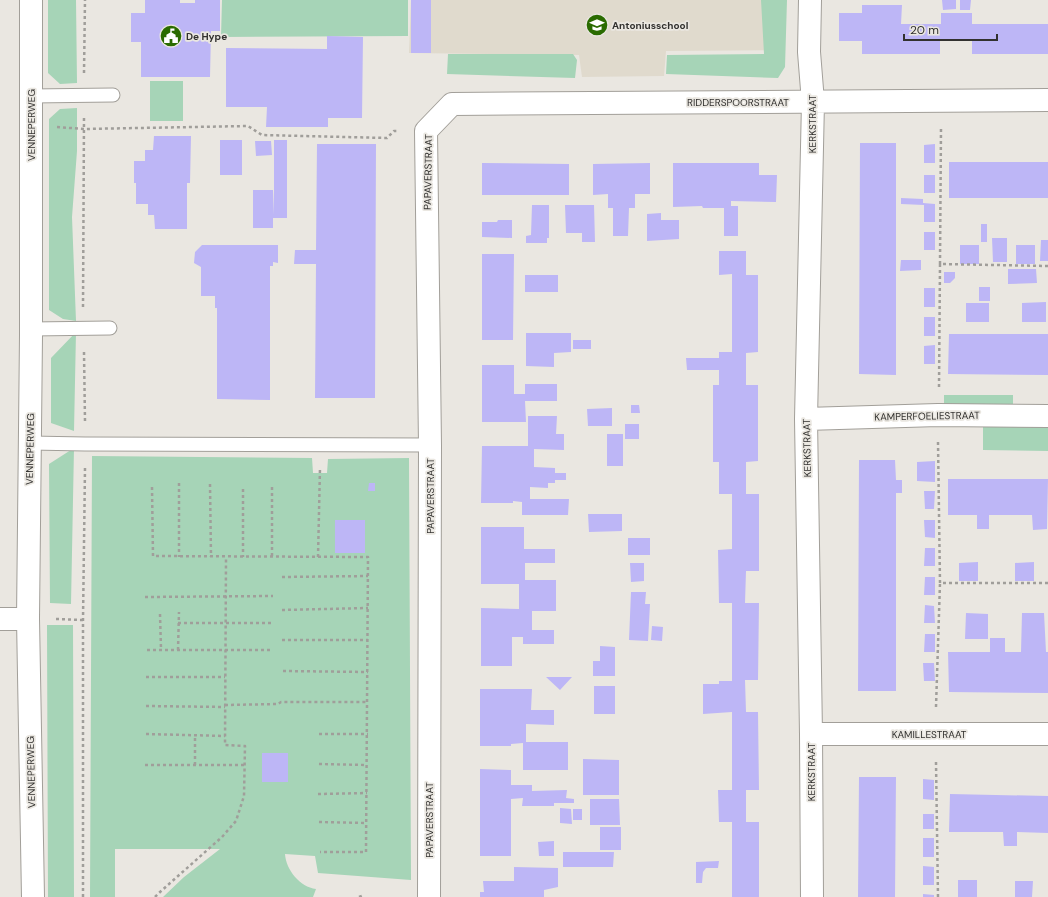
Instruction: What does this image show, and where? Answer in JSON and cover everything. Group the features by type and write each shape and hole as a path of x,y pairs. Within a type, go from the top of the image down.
{"street":[{"name":"VENNEPERWEG","path":"31,0 31,329 28,619 33,897"},
{"name":"KERKSTRAAT","path":"810,0 809,52 813,102 806,419 812,897"},
{"name":"RIDDERSPOORSTRAAT","path":"452,104 1048,100"},
{"name":"PAPAVERSTRAAT","path":"429,897 430,445 426,131 452,104"},
{"name":"KAMPERFOELIESTRAAT","path":"806,419 938,415 1048,416"},
{"path":"0,619 28,619"},
{"name":"KAMILLESTRAAT","path":"811,734 1048,734"}],"lane":[{"path":"31,96 113,95"},
{"path":"31,329 110,328"},
{"path":"30,443 430,445"}],"path":[{"path":"940,264 942,100"},
{"path":"31,130 54,131 55,127 84,129 248,126 262,135 387,138 394,131 426,131"},
{"path":"318,557 320,445"},
{"path":"179,483 179,557"},
{"path":"210,484 211,557"},
{"path":"152,487 154,556 368,557 366,852 320,852"},
{"path":"272,487 272,557"},
{"path":"243,489 243,557"},
{"path":"156,897 222,837 236,821 244,796 245,746 224,745 226,557"},
{"path":"282,577 368,576"},
{"path":"145,597 273,596"},
{"path":"282,610 368,608"},
{"path":"178,650 179,612"},
{"path":"160,614 161,649"},
{"path":"178,623 273,623"},
{"path":"282,640 368,640"},
{"path":"147,650 273,650"},
{"path":"283,671 368,672"},
{"path":"146,677 225,677"},
{"path":"146,706 225,706 278,704 281,702 368,702"},
{"path":"146,734 225,736"},
{"path":"319,734 368,734"},
{"path":"195,735 195,765"},
{"path":"318,764 367,765"},
{"path":"145,765 245,765"},
{"path":"318,794 367,793"},
{"path":"319,822 366,823"},
{"path":"359,897 364,895"}],"shaded area":[{"name":"Antoniusschool","path":"411,0 785,0 782,50 666,51 664,76 582,77 579,55 409,53"}],"green space":[{"path":"48,0 76,0 77,83 60,84 48,73"},
{"path":"222,0 408,0 408,36 221,37"},
{"path":"761,0 787,0 785,67 778,78 666,74 667,55 764,54"},
{"path":"448,54 573,54 577,60 575,78 447,74"},
{"path":"150,81 183,81 183,121 150,121"},
{"path":"77,108 77,151 72,217 76,321 63,319 49,310 49,119 60,109"},
{"path":"76,332 74,431 51,423 51,358"},
{"path":"944,395 1013,395 1013,410 944,410"},
{"path":"983,425 1048,425 1048,451 983,450"},
{"path":"74,448 71,604 50,603 49,464"},
{"path":"92,456 312,458 313,473 327,473 328,459 409,458 411,880 318,873 315,856 285,854 288,866 295,877 310,888 316,889 313,897 163,897 184,877 220,849 115,849 115,897 90,897"},
{"path":"47,625 73,625 74,897 48,897"}],"building":[{"name":"De Hype","path":"145,0 180,0 180,3 195,3 195,0 220,0 220,31 211,31 210,77 141,77 141,42 131,42 131,13 145,13"},
{"path":"411,0 431,0 431,53 411,53"},
{"path":"942,0 956,0 956,9 943,10"},
{"path":"960,0 971,0 970,10 960,10"},
{"path":"862,5 902,5 901,24 941,24 941,13 972,13 972,24 1048,24 1048,54 972,54 972,40 940,40 940,54 862,54 862,41 839,41 839,13 862,13"},
{"path":"327,36 363,37 362,118 328,118 328,127 266,127 267,107 226,107 226,48 327,49"},
{"path":"154,136 191,136 190,183 187,183 187,229 155,229 154,215 148,215 148,204 136,204 134,161 145,161 145,150 153,150"},
{"path":"220,140 242,140 242,175 220,175"},
{"path":"274,140 287,140 287,218 273,218 273,228 253,228 253,190 273,190 274,215"},
{"path":"255,141 271,141 272,155 256,156"},
{"path":"860,143 896,143 896,375 859,374"},
{"path":"317,144 376,144 375,398 315,398 316,264 294,264 295,250 316,250"},
{"path":"935,144 935,163 924,163 924,145"},
{"path":"949,162 1048,162 1048,198 949,198"},
{"path":"482,163 569,164 569,195 482,195"},
{"path":"650,163 650,194 635,194 635,208 629,208 628,236 613,236 613,208 608,208 608,194 593,195 593,164"},
{"path":"673,163 759,163 759,175 777,175 776,202 731,201 731,206 738,206 738,236 724,236 724,208 703,208 702,206 673,207"},
{"path":"924,175 935,175 935,193 924,193"},
{"path":"901,198 923,199 923,203 935,204 935,222 924,222 924,205 901,204"},
{"path":"532,205 549,205 549,238 547,238 547,243 526,243 526,236 531,235"},
{"path":"565,205 594,205 595,242 582,242 582,233 566,233"},
{"path":"661,213 661,220 679,220 679,239 647,241 647,214"},
{"path":"498,220 512,220 512,238 482,237 482,222 497,222"},
{"path":"981,224 987,224 987,242 981,242"},
{"path":"924,232 935,232 935,250 924,250"},
{"path":"992,238 1007,238 1007,262 993,262"},
{"path":"1041,240 1048,240 1048,261 1040,261"},
{"path":"202,245 278,245 278,263 273,262 273,266 270,266 270,400 217,399 217,308 215,308 215,296 201,296 201,267 194,263 195,252"},
{"path":"960,245 979,245 979,264 960,264"},
{"path":"1016,245 1035,245 1035,264 1016,264"},
{"path":"719,251 746,251 746,275 758,275 758,352 746,353 746,385 758,385 758,461 746,462 746,494 759,494 759,571 746,571 745,603 759,603 758,680 745,680 746,712 758,712 759,790 746,790 746,822 759,822 759,897 732,897 732,822 719,822 718,790 732,790 732,712 703,714 703,684 719,684 719,681 732,681 732,603 719,603 718,550 732,549 732,494 719,494 719,462 713,462 713,385 719,385 719,370 687,370 686,358 719,358 719,352 732,352 732,274 719,275"},
{"path":"482,254 514,254 513,340 482,340"},
{"path":"901,260 921,260 921,270 900,271"},
{"path":"1008,269 1036,269 1037,283 1008,284"},
{"path":"944,272 955,272 955,278 950,283 944,283"},
{"path":"525,275 558,275 558,292 525,292"},
{"path":"979,287 990,287 990,301 979,301"},
{"path":"924,288 935,288 935,307 924,307"},
{"path":"1046,302 1046,322 1022,322 1022,303"},
{"path":"966,303 989,303 989,322 966,322"},
{"path":"924,317 935,317 935,336 924,336"},
{"path":"526,333 571,333 571,352 554,353 554,367 526,366"},
{"path":"949,334 1048,334 1048,375 948,374"},
{"path":"573,340 591,340 591,349 573,349"},
{"path":"935,345 935,364 924,364 924,346"},
{"path":"482,365 514,365 514,394 525,394 525,384 557,384 557,401 525,401 526,422 482,422"},
{"path":"631,405 639,405 640,413 631,413"},
{"path":"612,408 612,426 588,426 587,409"},
{"path":"528,416 557,416 556,434 564,434 564,450 534,449 534,467 555,468 555,473 566,473 566,480 555,480 555,483 548,483 548,488 530,487 530,499 569,499 568,515 522,515 522,502 513,501 513,503 481,503 482,446 528,446"},
{"path":"625,424 639,424 639,439 625,439"},
{"path":"607,434 623,434 623,466 607,466"},
{"path":"859,460 895,460 896,480 902,480 902,493 896,493 896,691 858,691"},
{"path":"935,461 935,482 917,481 917,462"},
{"path":"948,479 1048,479 1047,529 1033,530 1032,515 989,515 989,529 977,529 977,515 948,515"},
{"path":"369,483 375,483 375,491 368,491"},
{"path":"924,491 935,491 934,509 925,509"},
{"path":"588,514 622,514 622,531 589,532"},
{"path":"335,520 365,520 365,553 335,553"},
{"path":"924,520 935,520 935,538 925,537"},
{"path":"481,527 524,527 524,549 555,549 555,563 525,563 525,580 556,580 556,611 532,611 532,630 554,630 554,644 523,644 523,637 512,637 512,666 481,666 481,608 519,609 519,584 481,584"},
{"path":"628,538 650,538 650,555 628,555"},
{"path":"925,548 935,548 935,566 924,566"},
{"path":"978,562 978,581 959,581 959,563"},
{"path":"1034,562 1034,581 1015,581 1015,563"},
{"path":"630,563 644,563 644,581 631,582"},
{"path":"925,577 935,577 935,595 924,595"},
{"path":"631,592 646,592 645,604 650,604 648,641 629,640"},
{"path":"925,605 934,606 935,623 924,623"},
{"path":"966,613 988,614 988,639 965,639"},
{"path":"1022,613 1044,613 1046,652 1048,652 1048,693 949,692 948,652 990,652 990,638 1005,638 1005,652 1021,652"},
{"path":"652,626 663,627 662,641 651,640"},
{"path":"925,634 935,634 935,652 924,652"},
{"path":"600,646 615,647 615,676 593,676 593,661 600,661"},
{"path":"923,663 934,663 935,681 924,681"},
{"path":"546,677 572,677 560,690"},
{"path":"594,686 615,686 615,714 594,714"},
{"path":"480,689 532,689 531,710 554,710 554,725 526,724 526,742 568,742 568,770 523,770 523,743 511,744 511,746 480,746"},
{"path":"262,753 288,753 288,782 262,782"},
{"path":"583,759 619,760 619,795 583,795"},
{"path":"480,769 511,770 511,785 532,785 532,791 567,790 566,798 574,799 574,803 554,803 554,806 522,806 523,798 511,799 511,856 480,856"},
{"path":"859,777 896,777 895,897 858,897"},
{"path":"923,779 934,780 934,800 923,799"},
{"path":"950,794 1048,796 1048,833 1017,832 1017,846 1004,846 1003,832 949,832"},
{"path":"590,799 619,799 620,825 590,825"},
{"path":"560,808 571,809 572,824 560,823"},
{"path":"573,809 582,809 582,820 573,820"},
{"path":"923,814 934,814 934,829 923,829"},
{"path":"600,827 621,827 621,850 600,850"},
{"path":"923,838 934,838 934,857 923,857"},
{"path":"554,841 554,856 539,856 538,842"},
{"path":"563,852 614,852 613,867 563,867"},
{"path":"719,861 718,868 706,868 703,872 702,883 696,883 696,862"},
{"path":"923,866 934,867 934,885 923,885"},
{"path":"514,867 558,868 558,887 544,890 544,897 480,897 480,892 484,892 483,881 514,881"},
{"path":"958,880 977,880 977,897 958,897"},
{"path":"1015,881 1033,881 1032,897 1015,897"},
{"path":"923,894 934,895 934,897 923,897"}],"place":[{"name":"Antoniusschool","path":"597,25"},
{"name":"De Hype","path":"171,36"}]}
